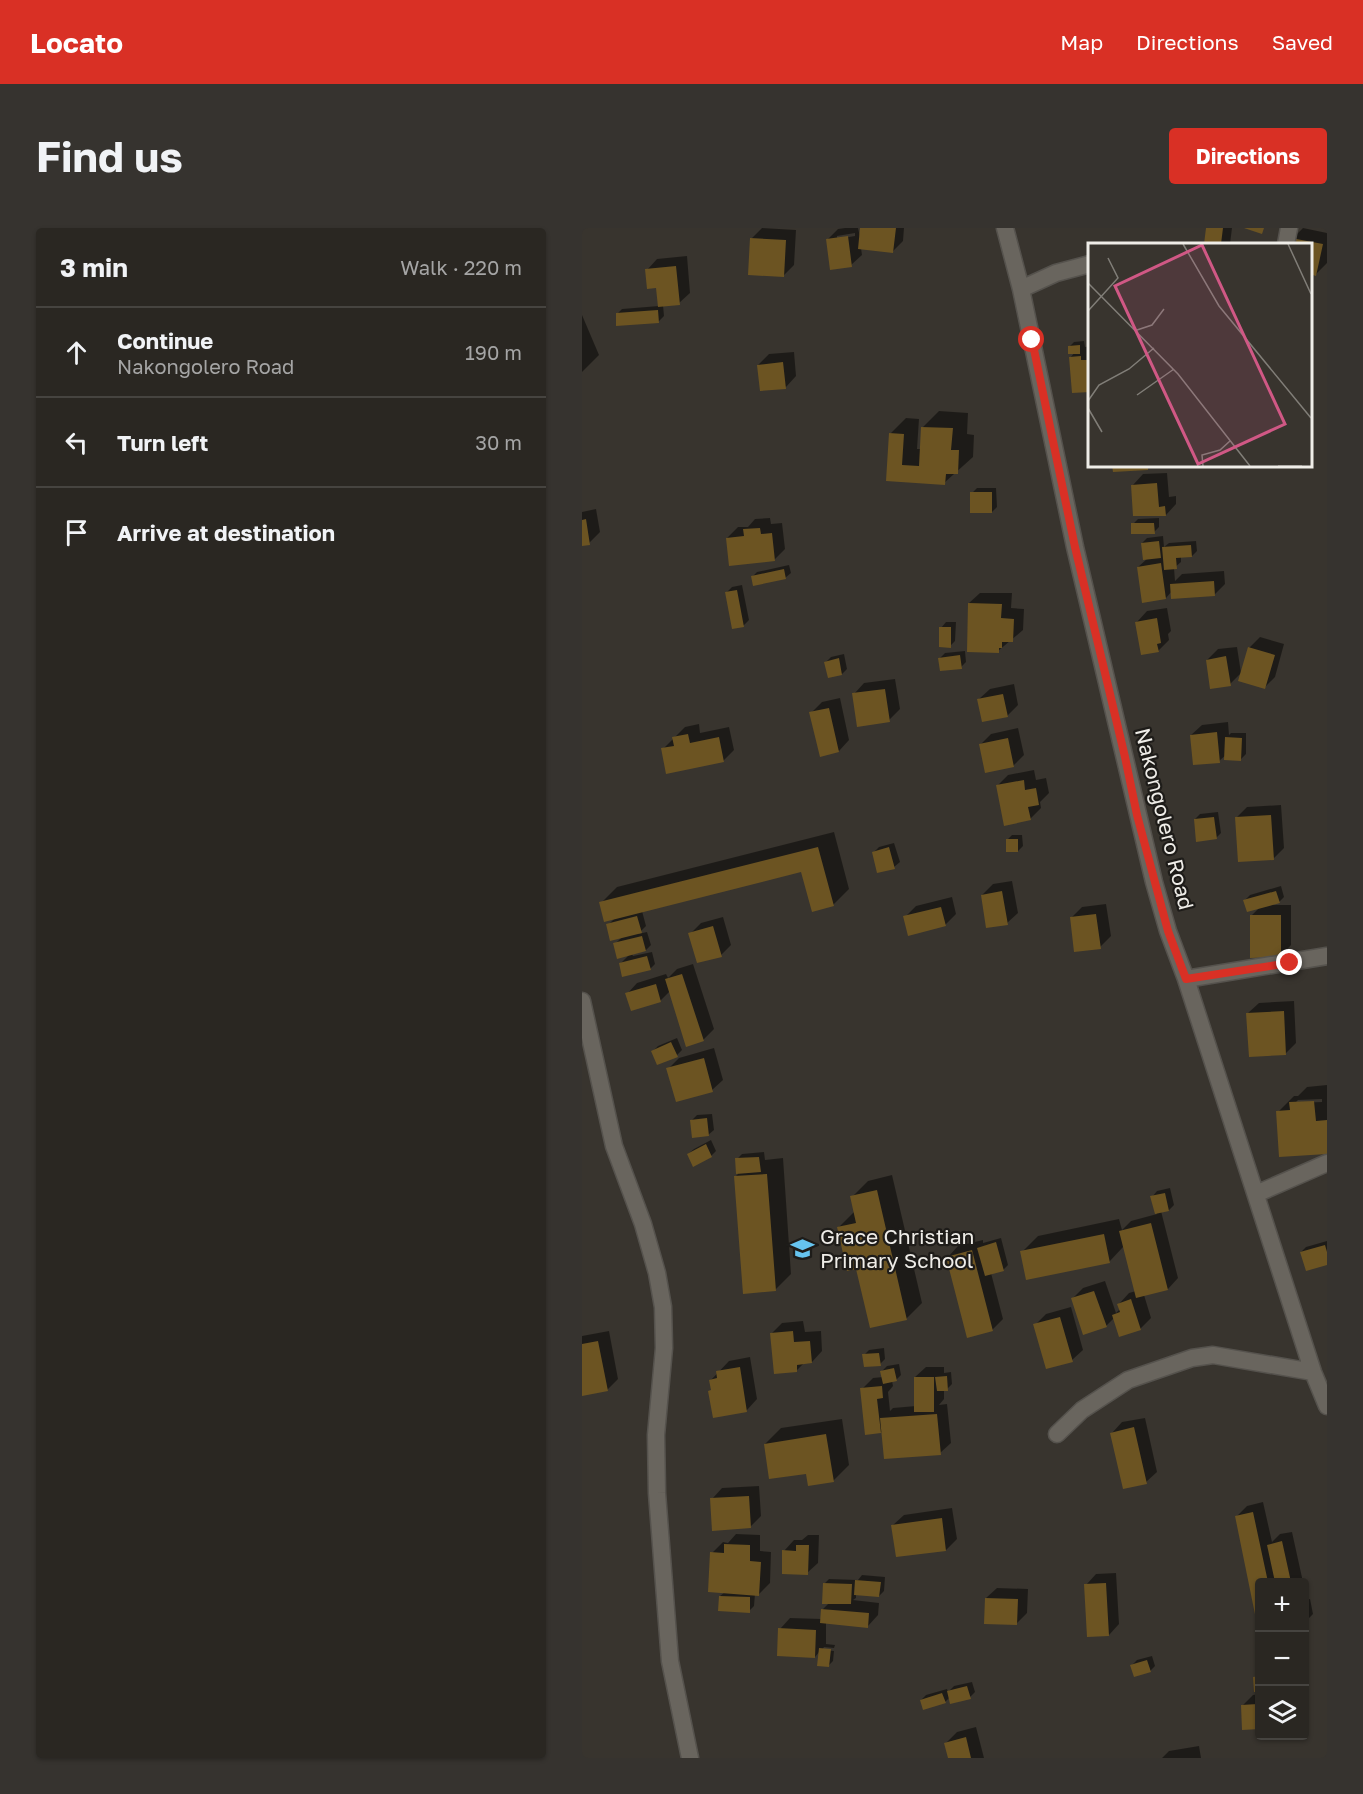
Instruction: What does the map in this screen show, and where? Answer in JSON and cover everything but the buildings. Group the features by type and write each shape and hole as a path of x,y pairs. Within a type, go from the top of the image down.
{"street":[{"name":"Nakongolero Road","path":"1005,228 1021,289 1075,547 1137,815 1168,931 1186,979 1313,1372 1327,1406"},
{"path":"1286,243 1289,228"},
{"path":"1021,289 1056,273 1088,265"},
{"path":"1186,979 1327,956"},
{"path":"582,1001 614,1146 650,1250 663,1307 664,1348 656,1436 657,1493 670,1661 690,1758"},
{"path":"1256,1194 1327,1163"},
{"path":"1057,1434 1082,1410 1128,1380 1192,1358 1213,1355 1313,1372"}],"place":[{"name":"Grace Christian Primary School","path":"802,1249"}],"route":[{"path":"1032,340 1075,547 1137,815 1168,931 1186,979 1290,963"}]}
